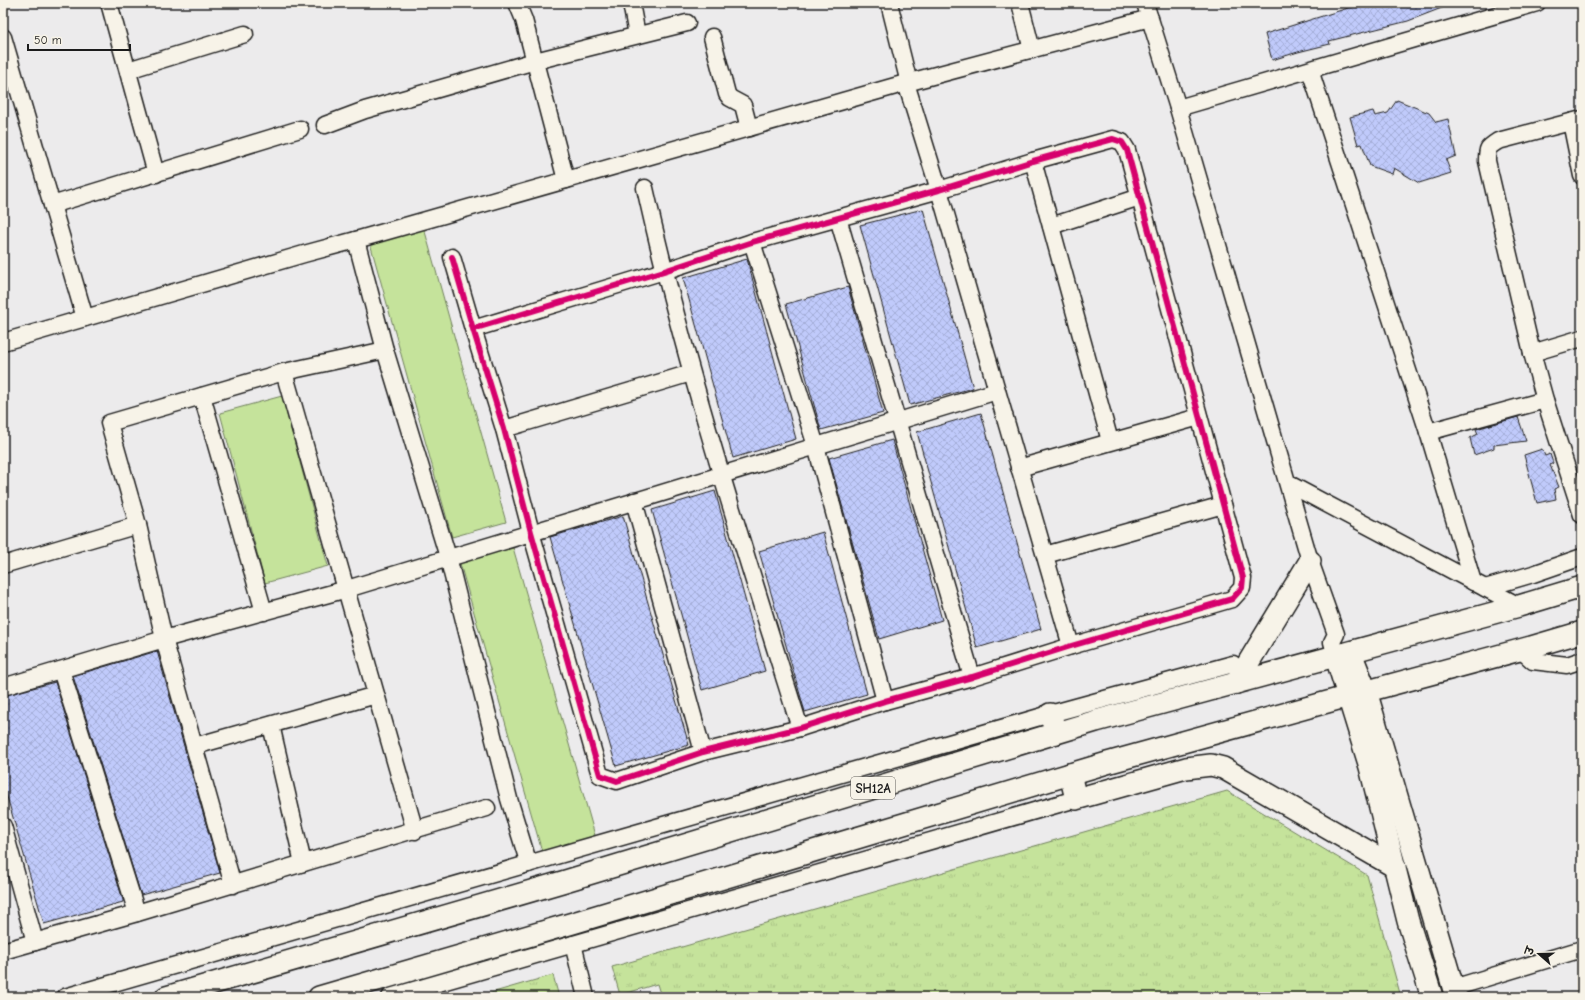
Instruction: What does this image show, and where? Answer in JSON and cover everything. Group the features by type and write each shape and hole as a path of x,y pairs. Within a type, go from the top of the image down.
{"main road":[{"path":"1235,674 1310,561"},
{"name":"SH12A","path":"166,997 577,877 1053,724 1235,674 1343,655 1582,587"},
{"path":"319,997 574,923 1070,774 1357,693 1521,650 1582,632"},
{"path":"1343,655 1357,693 1455,992"},
{"path":"1357,693 1370,767 1408,921 1432,997"},
{"path":"1070,774 1076,798 1186,768 1211,765 1223,768 1395,867"}],"street":[{"path":"109,3 156,174"},
{"path":"517,3 524,20 566,180"},
{"path":"631,3 637,35"},
{"path":"889,3 908,83 1071,646"},
{"path":"1020,3 1032,50"},
{"path":"1178,108 1538,3"},
{"path":"3,342 304,254 908,83 1032,50 1148,11 1289,484 1310,561 1336,634 1344,637 1343,655"},
{"path":"324,125 365,110 535,61 687,23"},
{"path":"128,70 245,34"},
{"path":"3,37 84,318"},
{"path":"712,37 727,94 730,98 743,105 749,128"},
{"path":"1310,70 1479,585"},
{"path":"1582,176 1576,120 1498,141 1486,150 1487,161 1532,353 1545,400 1582,514"},
{"path":"52,205 300,129"},
{"path":"452,257 473,329 504,429 531,532 600,775 617,781 703,752 800,728 885,701 972,678 1071,646 1232,599 1242,588 1243,578 1127,150 1122,142 1113,140 1033,161 939,190 752,242 664,271 473,329"},
{"path":"1033,161 1110,441"},
{"path":"644,188 691,374 800,728"},
{"path":"1051,226 1140,197"},
{"path":"838,218 972,678"},
{"path":"356,240 385,350 448,558 509,799 528,858 528,864"},
{"path":"752,242 816,446 885,701"},
{"path":"1532,353 1582,338"},
{"path":"233,884 164,639 138,525 109,423 284,372 385,350"},
{"path":"284,372 415,831"},
{"path":"504,429 691,374"},
{"path":"3,687 164,639 346,589 997,391"},
{"path":"202,396 264,612"},
{"path":"1428,432 1545,400"},
{"path":"1019,468 1199,417"},
{"path":"1289,484 1519,606"},
{"path":"634,501 703,752"},
{"path":"1045,555 1223,505"},
{"path":"3,564 138,525"},
{"path":"1479,585 1533,574 1582,558"},
{"path":"1521,650 1533,661 1567,665 1582,660"},
{"path":"62,670 137,913"},
{"path":"195,746 376,695"},
{"path":"66,997 528,864 1053,724"},
{"path":"271,725 303,863"},
{"path":"390,997 1076,798"},
{"path":"3,951 415,831 487,808"},
{"path":"3,826 35,942"},
{"path":"573,944 586,997"},
{"path":"1455,992 1582,949"}],"green space":[{"path":"424,228 506,522 452,537 370,243"},
{"path":"282,396 328,566 265,583 220,413"},
{"path":"512,544 598,846 545,862 459,560"},
{"path":"1227,791 1367,875 1401,997 661,997 657,984 620,995 612,967"},
{"path":"553,975 559,997 477,997"}],"building":[{"path":"1364,3 1452,4 1408,21 1329,41 1330,44 1272,60 1265,34"},
{"path":"1397,100 1429,113 1436,122 1448,119 1456,156 1446,160 1451,173 1419,183 1394,168 1392,174 1370,166 1362,144 1358,145 1350,117 1373,111 1375,116 1388,113"},
{"path":"923,209 973,388 910,405 860,225"},
{"path":"747,259 796,439 733,458 683,278"},
{"path":"848,287 883,413 821,430 786,304"},
{"path":"981,413 1041,629 977,648 917,432"},
{"path":"1518,417 1526,441 1494,445 1494,448 1474,455 1470,438 1478,434 1476,429"},
{"path":"892,440 942,620 879,639 829,458"},
{"path":"1542,449 1545,456 1550,454 1553,463 1550,465 1559,487 1554,489 1556,499 1537,503 1524,455"},
{"path":"715,491 765,671 702,690 652,510"},
{"path":"623,516 689,745 616,766 550,537"},
{"path":"823,532 867,694 805,712 759,551"},
{"path":"157,651 220,873 141,895 73,676"},
{"path":"55,682 123,902 44,924 3,783 3,696"}],"cycle path":[{"path":"452,257 473,329 504,429 531,532 600,775 617,781 703,752 800,728 885,701 972,677 1071,646 1232,599 1242,588 1243,578 1127,150 1122,142 1113,139 1033,161 939,190 752,242 664,271 473,329"}]}
